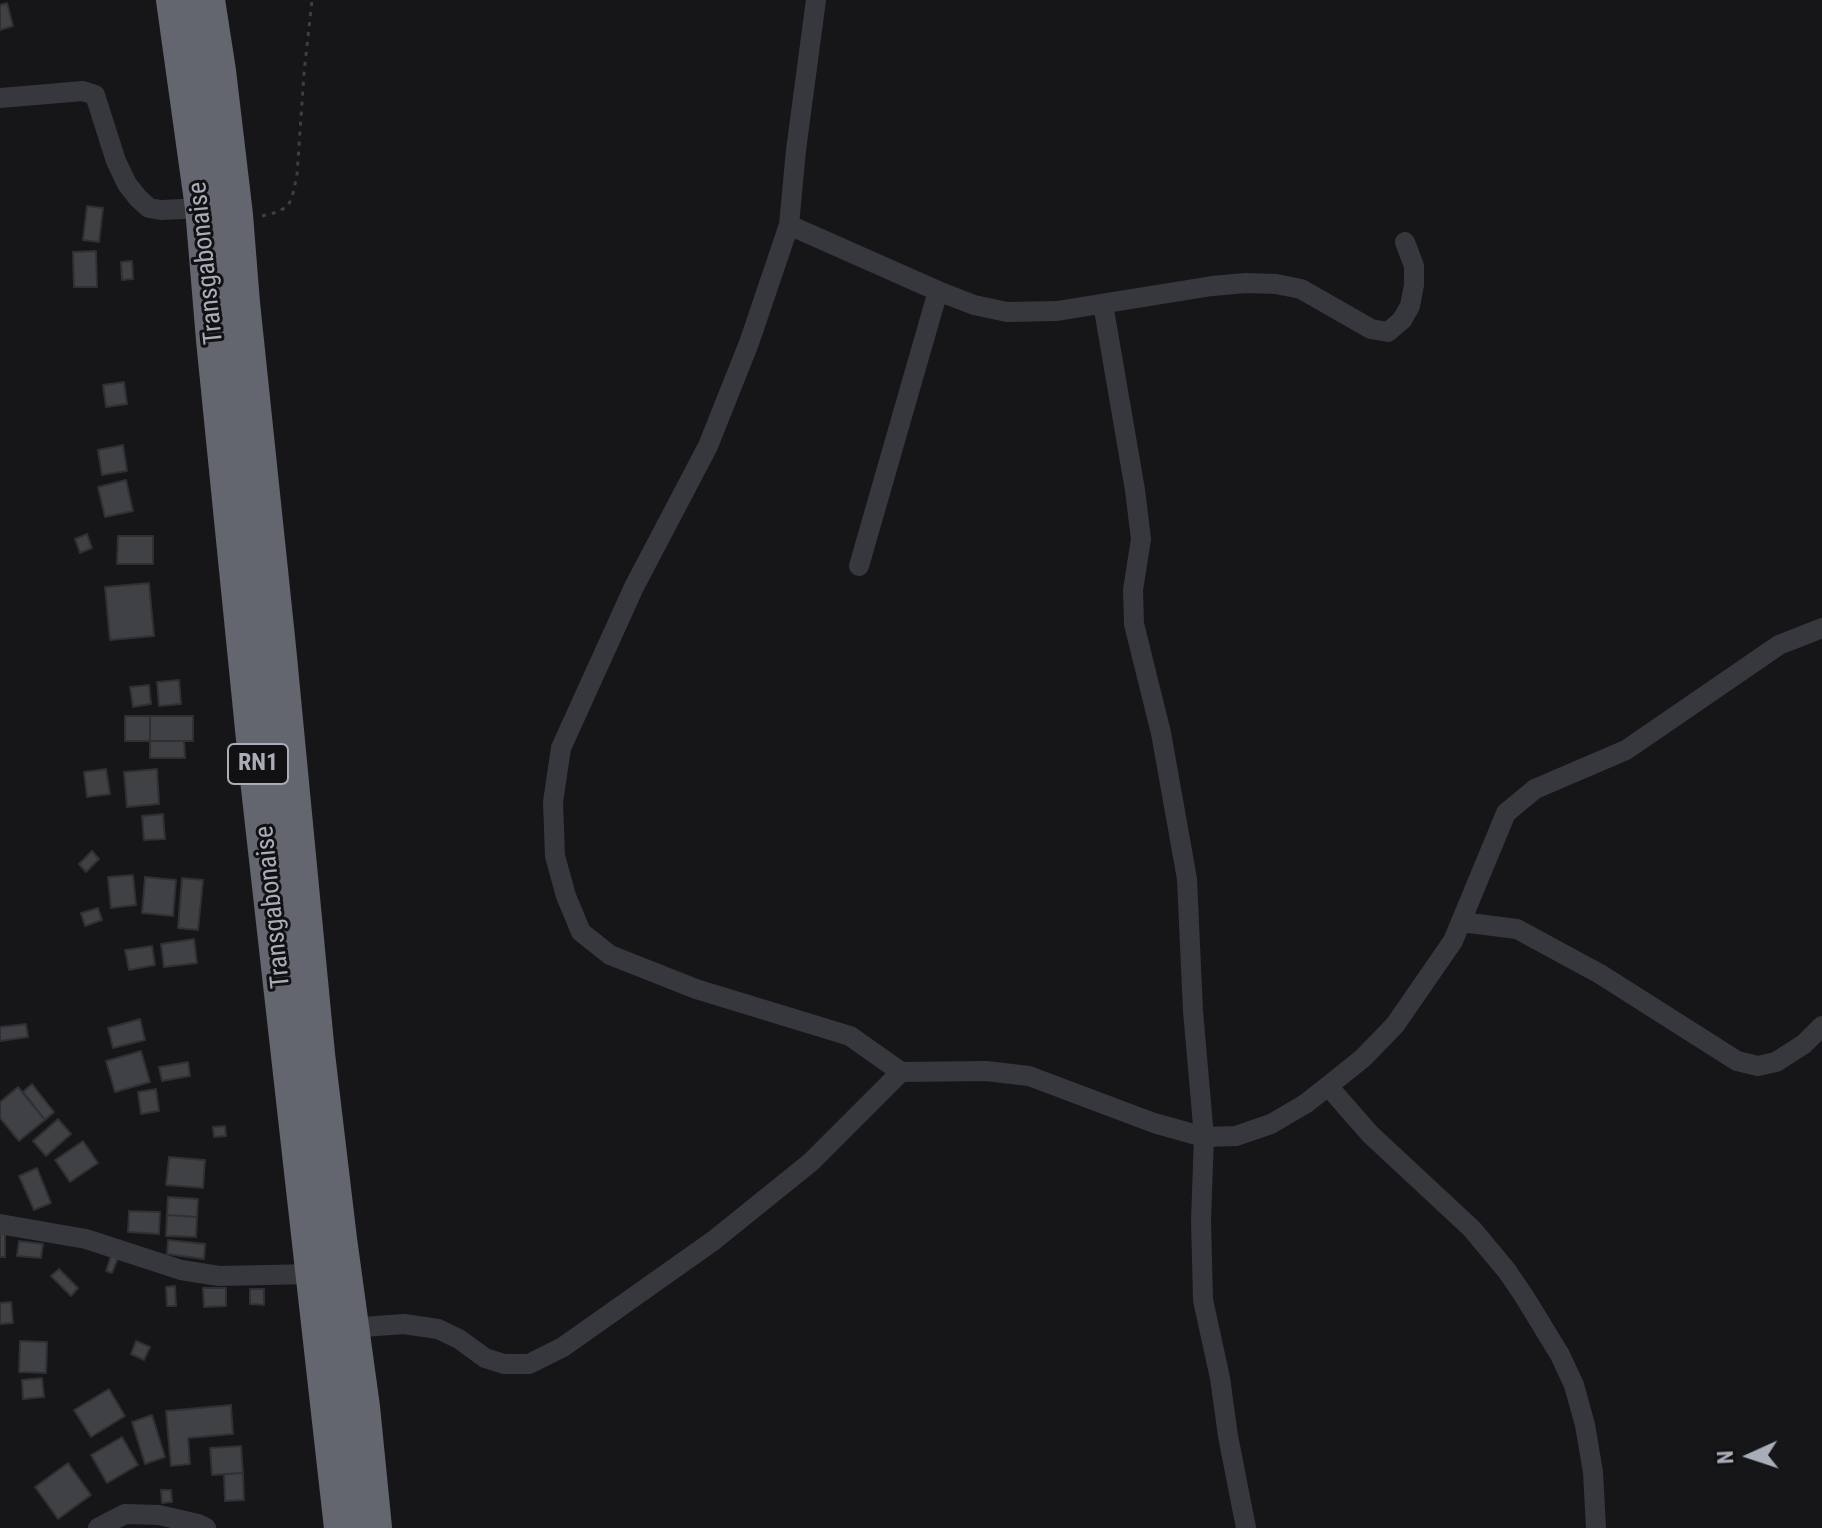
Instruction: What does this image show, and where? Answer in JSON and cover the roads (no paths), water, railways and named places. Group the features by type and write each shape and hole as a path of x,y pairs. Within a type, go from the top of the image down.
{"highway":[{"name":"Transgabonaise","path":"175,0 243,332 318,1068 373,1528"},
{"name":"Transgabonaise","path":"206,0 217,71 219,212 215,340 248,669 343,1528"}],"street":[{"path":"816,0 789,225 749,343 708,446 634,587 561,748 553,802 555,856 566,896 581,932 610,955 696,989 850,1036 901,1072 986,1071 1029,1076 1154,1123 1204,1137 1236,1136 1271,1124 1305,1104 1363,1058 1395,1025 1453,941 1506,813 1535,789 1626,750 1779,645 1822,628"},
{"path":"0,98 83,91 95,95 116,161 138,198 149,208 219,212"},
{"path":"789,225 938,291 974,305 1007,312 1057,311 1212,286 1276,284 1301,289 1371,329 1388,332 1402,320 1410,306 1414,285 1414,266 1405,242"},
{"path":"859,566 938,291"},
{"path":"1103,304 1141,539 1133,590 1134,624 1161,733 1187,879 1193,1011 1204,1137 1201,1220 1203,1300 1246,1528"},
{"path":"1461,922 1517,929 1600,974 1737,1061 1758,1066 1776,1062 1804,1044 1822,1026"},
{"path":"349,1328 404,1324 438,1329 459,1339 485,1358 504,1364 529,1364 563,1347 713,1241 811,1162 901,1072"},
{"path":"1328,1086 1370,1134 1472,1229 1507,1271 1546,1331 1574,1385 1585,1425 1593,1472 1596,1528"},
{"path":"0,1224 86,1239 181,1270 219,1276 314,1274"},
{"path":"98,1528 125,1514 159,1515 206,1528"}]}
